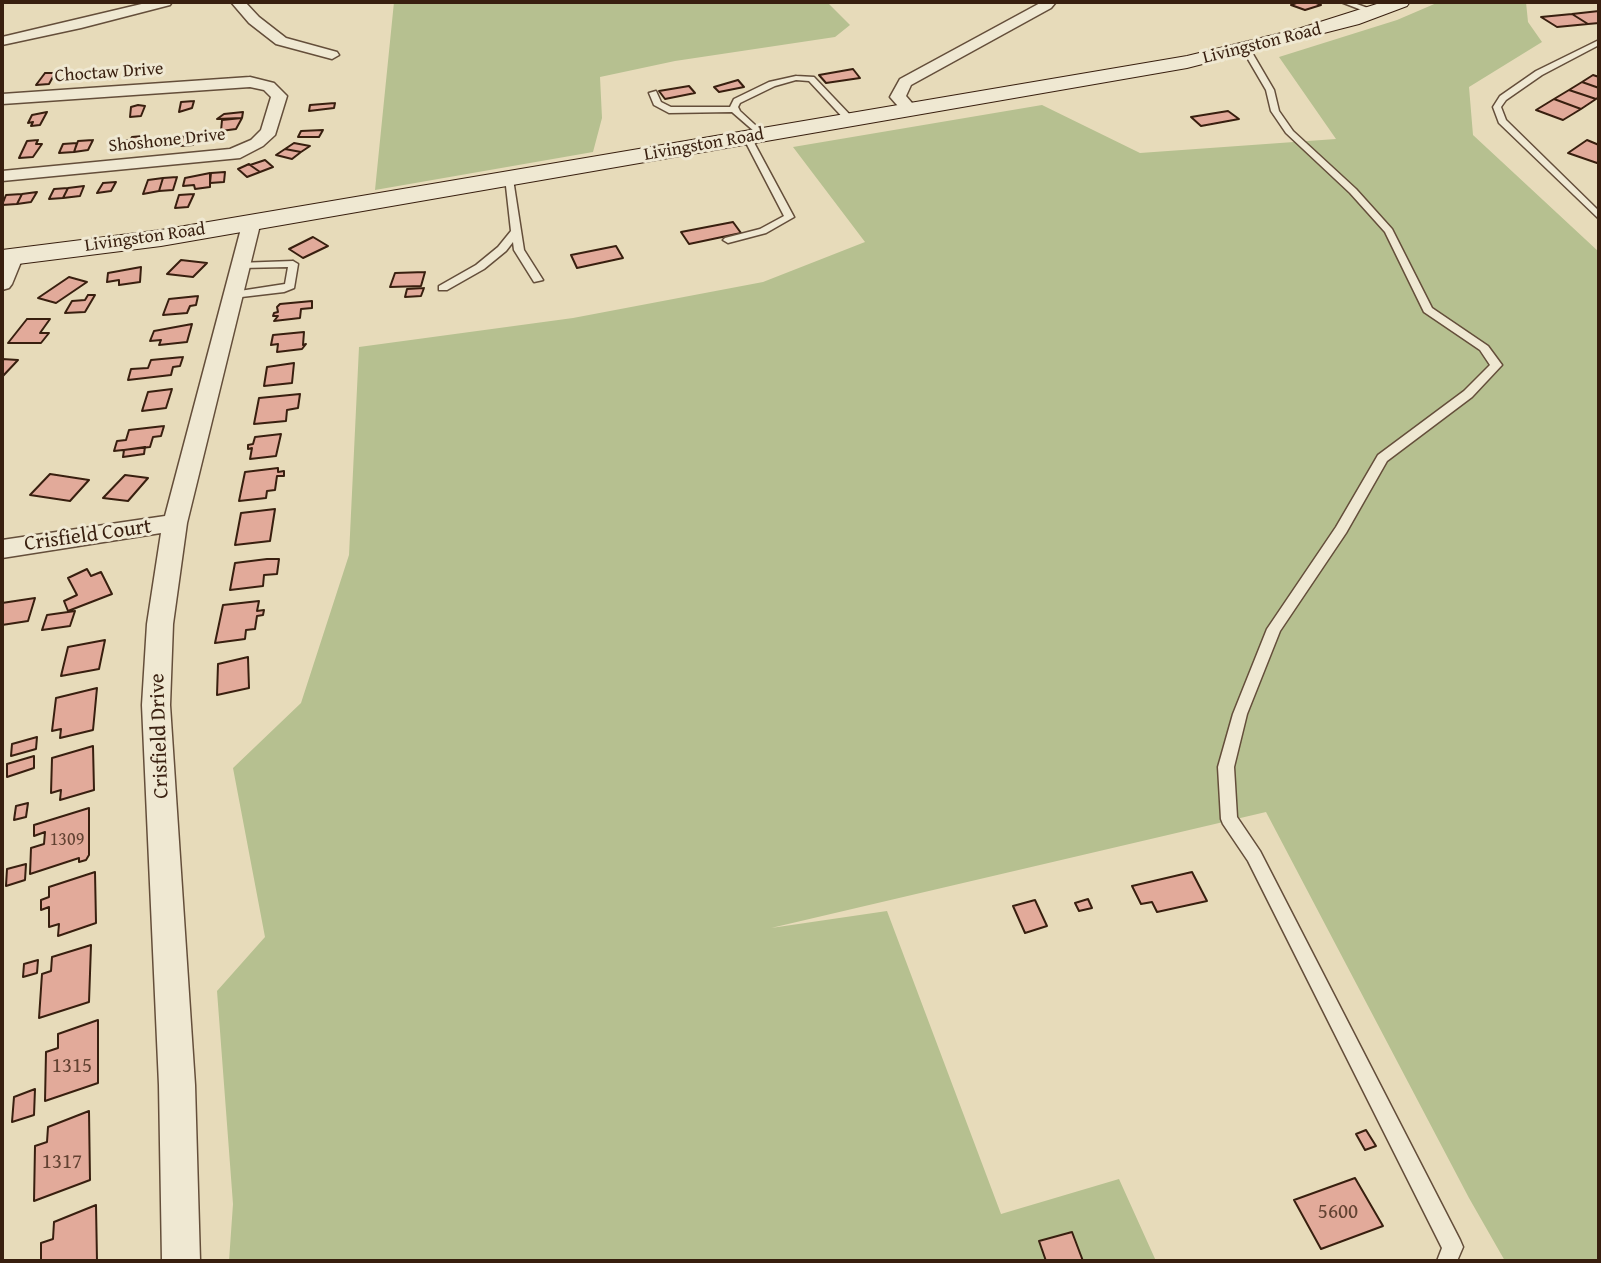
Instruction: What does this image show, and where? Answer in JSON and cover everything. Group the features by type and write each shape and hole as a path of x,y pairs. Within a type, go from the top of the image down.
{"main road":[{"name":"Livingston Road","path":"8,257 161,238 1174,64 1304,34 1398,2"}],"street":[{"path":"2,41 165,2"},
{"path":"238,2 254,20 281,41 332,55"},
{"path":"910,110 898,97 905,82 1049,2"},
{"name":"Shoshone Drive","path":"2,176 202,159 242,152 269,132 279,96 269,86 261,83 219,85"},
{"name":"Choctaw Drive","path":"2,99 219,85"},
{"name":"Crisfield Drive","path":"181,1261 177,1084 156,705 160,624 175,523 252,221"},
{"path":"2,284 8,257"},
{"name":"Crisfield Court","path":"2,548 175,523"}],"lane":[{"path":"1345,2 1375,12"},
{"path":"1599,42 1539,73 1503,99 1497,107 1502,121 1599,216"},
{"path":"1246,49 1270,90 1275,111 1290,133 1353,191 1389,232 1428,310 1484,348 1496,365 1468,394 1382,458 1341,530 1274,629 1240,714 1226,767 1229,819 1254,856 1453,1247 1447,1261"},
{"path":"735,109 737,101 772,84 806,78 811,79 850,120"},
{"path":"653,93 657,103 669,110 735,109"},
{"path":"729,240 763,231 789,217 755,136 735,109"},
{"path":"508,179 519,250 538,280"},
{"path":"443,288 480,267 502,248 516,231"},
{"path":"233,295 290,286 293,264 241,265"}],"green space":[{"path":"394,2 827,2 850,25 835,37 675,61 600,77 602,118 593,152 375,190"},
{"path":"1439,2 1526,2 1528,22 1542,42 1469,87 1473,135 1599,252 1599,1261 1505,1261 1469,1198 1266,812 771,928 887,911 1001,1214 1119,1179 1156,1261 229,1261 233,1204 217,991 265,937 233,768 301,703 349,555 359,347 573,318 763,282 865,242 793,147 1042,105 1140,153 1336,139 1279,57 1397,20"}],"building":[{"path":"1299,2 1321,5 1305,10 1291,5"},
{"path":"1599,11 1599,23 1588,24 1572,14"},
{"path":"1572,14 1588,24 1557,27 1541,17"},
{"path":"853,69 860,78 826,83 819,75"},
{"path":"45,73 55,73 49,84 36,85"},
{"path":"1593,75 1599,77 1599,88 1582,82"},
{"path":"738,80 744,87 719,92 714,87"},
{"path":"1582,82 1599,88 1599,97 1596,99 1569,90"},
{"path":"689,86 695,93 665,99 659,91"},
{"path":"1569,90 1596,99 1581,109 1554,99"},
{"path":"1554,99 1581,109 1563,120 1536,110"},
{"path":"194,101 192,108 179,112 181,102"},
{"path":"335,103 334,108 309,111 310,105"},
{"path":"145,106 141,116 130,117 131,107"},
{"path":"1228,111 1239,119 1201,126 1191,117"},
{"path":"47,112 40,125 31,126 33,122 28,123 32,115"},
{"path":"243,112 242,118 217,119 224,114"},
{"path":"242,118 236,129 221,131 222,120"},
{"path":"323,130 319,137 298,137 301,131"},
{"path":"195,132 193,145 179,146 185,133"},
{"path":"143,136 140,148 126,149 132,137"},
{"path":"182,137 179,146 164,147 167,138"},
{"path":"38,140 36,144 42,144 33,157 19,158 27,141"},
{"path":"93,140 88,150 74,152 78,141"},
{"path":"129,140 126,149 111,151 115,141"},
{"path":"1587,140 1599,145 1597,163 1568,153"},
{"path":"77,143 74,152 59,153 63,144"},
{"path":"294,143 310,146 301,152 285,149"},
{"path":"285,149 301,152 292,159 276,155"},
{"path":"265,160 273,167 260,172 250,165"},
{"path":"249,164 260,172 247,177 238,169"},
{"path":"225,172 224,182 210,183 211,173"},
{"path":"210,173 210,187 195,189 194,185 183,186 185,178"},
{"path":"177,177 173,190 159,191 163,178"},
{"path":"163,178 159,191 143,194 148,180"},
{"path":"116,182 111,191 97,193 103,183"},
{"path":"84,186 80,196 63,198 68,188"},
{"path":"68,188 63,198 49,199 54,189"},
{"path":"37,192 31,202 17,204 22,194"},
{"path":"22,194 17,204 2,205 6,195"},
{"path":"194,194 188,207 175,208 179,195"},
{"path":"733,222 741,233 689,244 681,232"},
{"path":"313,237 328,246 303,258 289,249"},
{"path":"616,246 623,258 577,268 571,255"},
{"path":"181,260 207,263 193,277 167,274"},
{"path":"141,267 140,282 119,285 119,280 107,282 108,273"},
{"path":"425,272 421,286 390,287 395,273"},
{"path":"69,277 87,282 56,303 38,298"},
{"path":"424,288 421,296 405,297 407,289"},
{"path":"88,295 95,295 85,312 65,313 72,301 85,300"},
{"path":"198,296 196,305 190,306 187,313 163,315 169,299"},
{"path":"312,301 312,308 301,309 300,318 274,321 278,316 273,316 274,313 278,312 277,307 280,304"},
{"path":"27,319 50,319 40,333 49,333 41,343 8,343"},
{"path":"192,324 187,342 159,345 161,340 150,341 154,331"},
{"path":"304,332 303,345 306,344 302,349 277,352 278,344 271,345 273,335"},
{"path":"183,357 180,366 173,367 171,375 128,380 131,369 148,368 151,360"},
{"path":"2,359 18,360 2,377"},
{"path":"294,363 292,383 264,386 267,367"},
{"path":"172,389 166,408 142,411 148,392"},
{"path":"300,394 298,408 287,410 286,421 254,424 259,398"},
{"path":"164,426 161,436 153,437 150,447 114,451 117,441 126,440 129,430"},
{"path":"281,434 276,456 250,459 252,448 248,449 248,445 253,444 255,437"},
{"path":"145,447 144,454 123,457 124,450"},
{"path":"278,468 278,472 284,471 284,476 277,476 275,490 267,491 266,498 239,501 245,472"},
{"path":"50,474 89,480 70,501 30,495"},
{"path":"125,475 148,478 128,501 103,498"},
{"path":"275,509 270,541 235,545 241,513"},
{"path":"279,559 277,574 264,575 263,586 230,590 235,563"},
{"path":"87,569 91,576 101,572 112,594 68,611 64,601 77,595 68,578"},
{"path":"35,598 28,621 2,625 2,603"},
{"path":"259,601 257,611 264,610 263,615 257,616 255,629 246,630 245,639 215,643 223,605"},
{"path":"75,611 70,626 42,630 47,615"},
{"path":"105,640 99,669 61,676 68,647"},
{"path":"248,657 249,688 217,695 218,664"},
{"path":"97,688 93,730 60,738 61,729 52,731 56,698"},
{"path":"37,737 36,749 11,756 12,744"},
{"path":"93,746 94,790 60,800 61,790 51,793 52,758"},
{"path":"34,756 34,768 7,777 7,764"},
{"path":"28,803 26,817 14,820 16,806"},
{"path":"89,808 89,855 86,860 79,862 79,858 30,874 31,848 44,844 45,832 34,836 34,825"},
{"path":"26,864 25,880 6,886 7,869"},
{"path":"95,872 96,923 58,936 59,924 49,927 49,907 41,910 41,900 49,897 49,887"},
{"path":"1192,872 1207,901 1157,912 1152,902 1141,904 1132,886"},
{"path":"1088,899 1092,908 1079,911 1075,903"},
{"path":"1035,900 1047,926 1025,933 1013,906"},
{"path":"91,945 89,1002 39,1018 42,974 51,971 52,957"},
{"path":"38,960 37,973 23,977 24,964"},
{"path":"98,1020 98,1083 45,1101 46,1052 58,1048 58,1034"},
{"path":"35,1089 34,1115 12,1122 14,1097"},
{"path":"89,1111 90,1180 34,1201 35,1146 47,1142 48,1127"},
{"path":"1366,1130 1376,1146 1365,1150 1356,1134"},
{"path":"1355,1178 1383,1226 1321,1249 1294,1200"},
{"path":"96,1205 97,1261 41,1261 41,1243 53,1239 54,1222"},
{"path":"1072,1232 1083,1261 1046,1261 1039,1241"}]}
